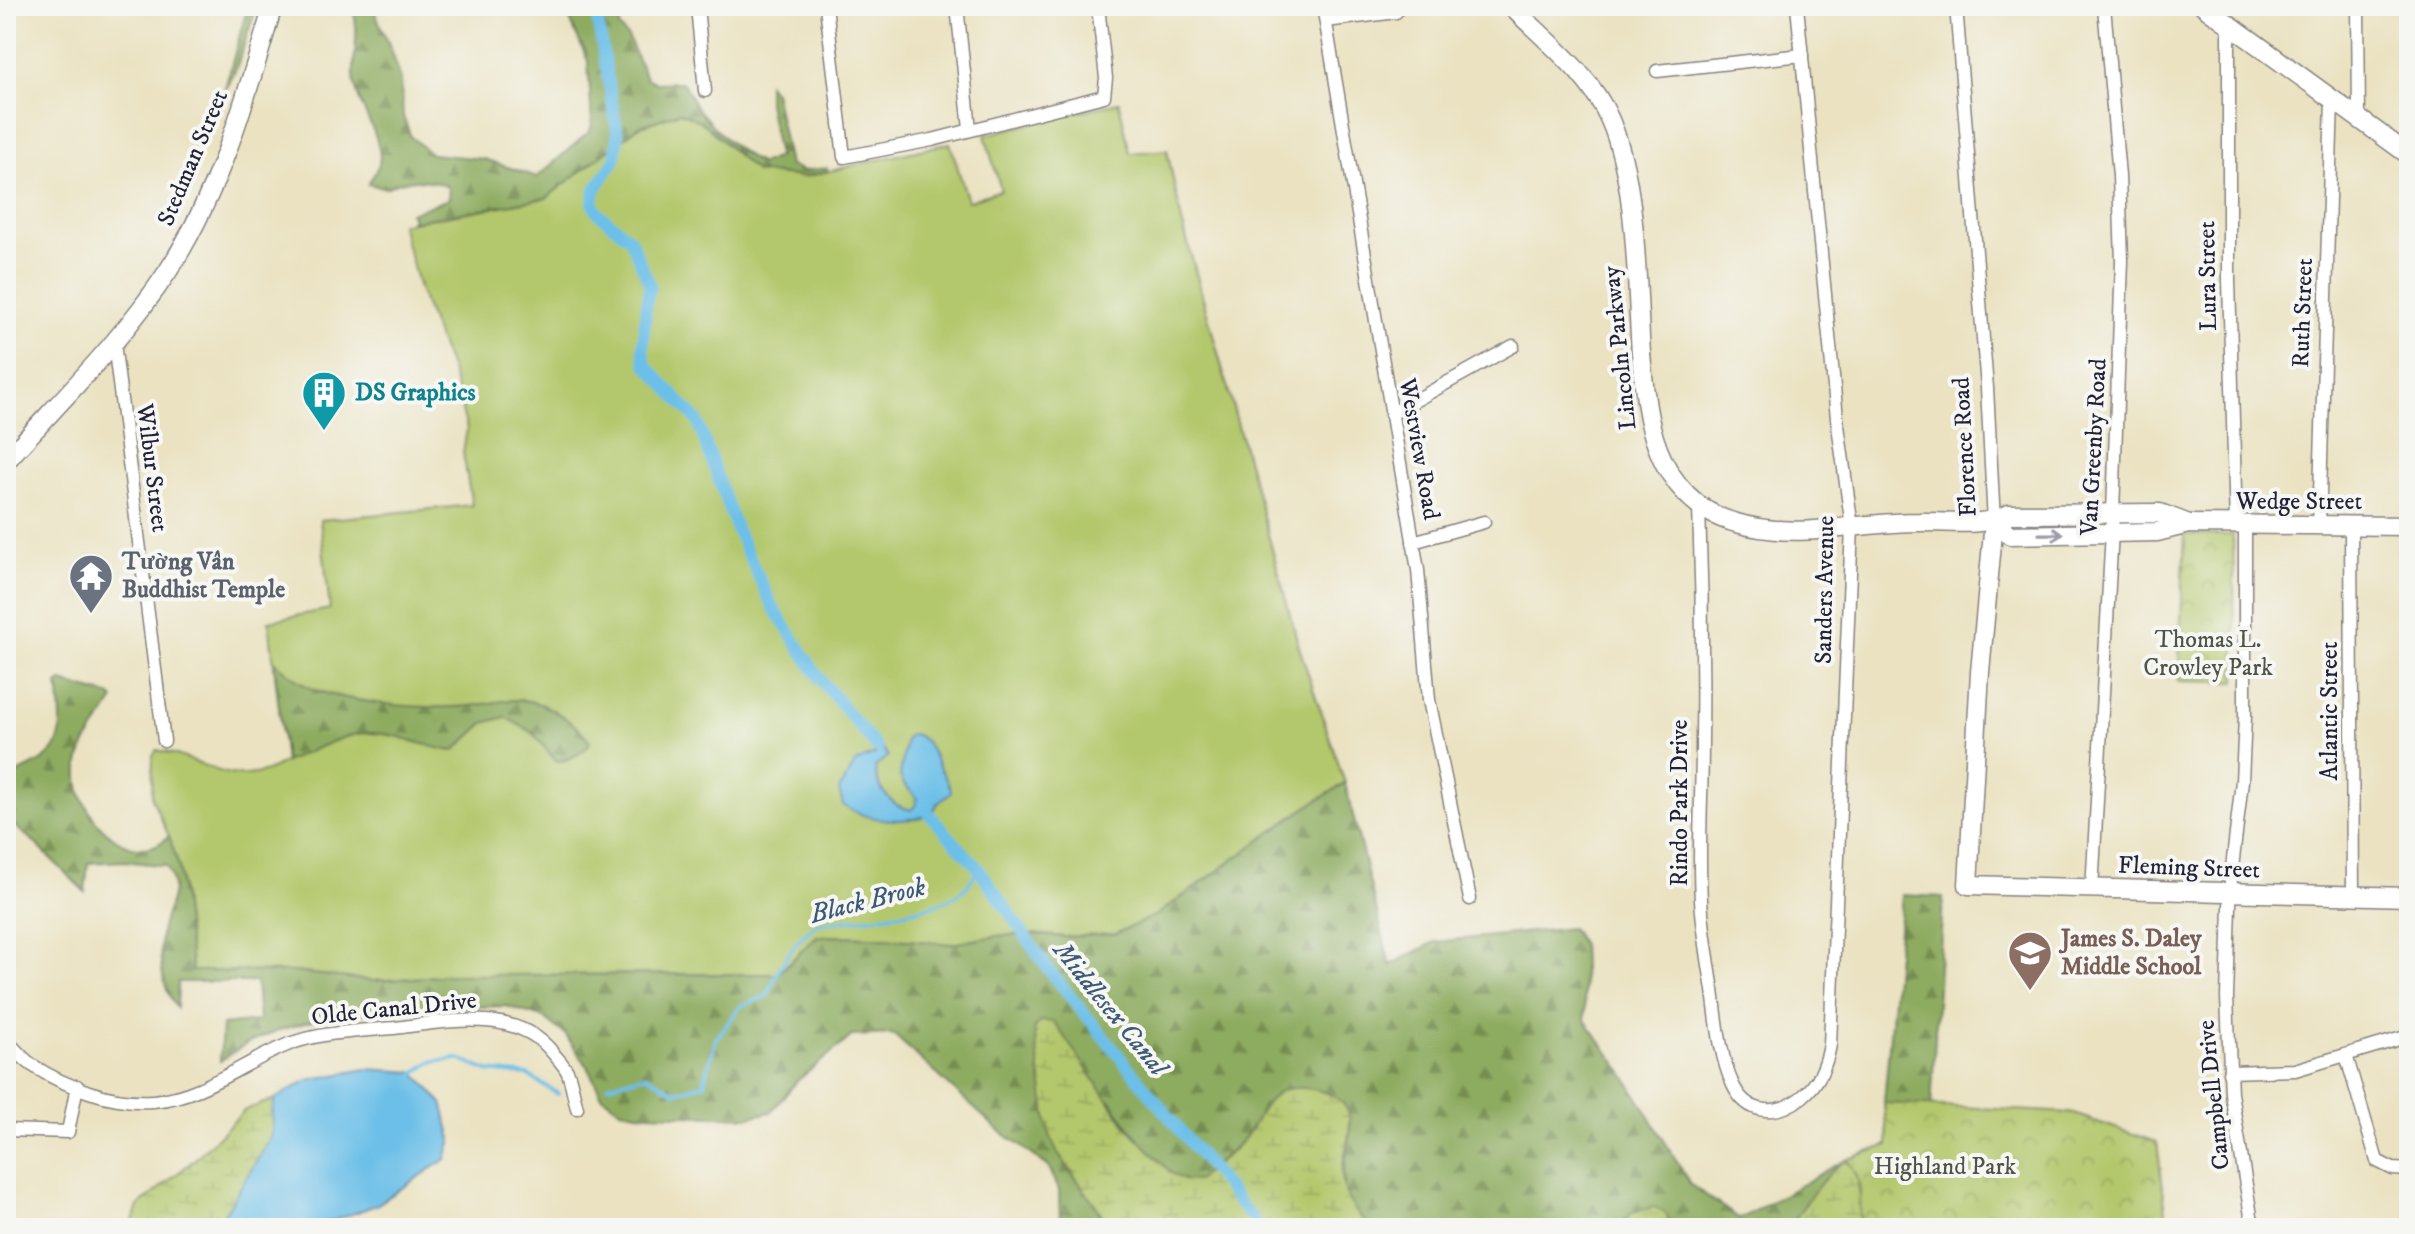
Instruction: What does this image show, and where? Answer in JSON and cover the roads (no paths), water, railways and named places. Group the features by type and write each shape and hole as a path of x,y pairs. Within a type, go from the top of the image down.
{"street":[{"name":"Stedman Street","path":"6,461 114,343 170,268 218,175 273,6"},
{"path":"697,6 705,91"},
{"path":"826,6 844,157 932,140 1104,96 1106,78 1098,6"},
{"path":"957,6 970,129"},
{"name":"Westview Road","path":"1323,6 1413,542 1429,700 1470,899"},
{"name":"Lincoln Parkway","path":"1511,6 1585,81 1610,119 1620,153 1631,215 1649,419 1665,465 1681,489 1699,506 1731,522 1801,532 1920,522 1994,522 2010,535 2112,523"},
{"name":"Sanders Avenue","path":"1740,1095 1756,1110 1769,1112 1782,1109 1811,1088 1827,1061 1830,1045 1852,527 1837,418 1797,6"},
{"name":"Florence Road","path":"1956,6 1987,388 1994,522 1980,672 1968,885"},
{"name":"Van Greenby Road","path":"2092,890 2112,523 2122,247 2104,6"},
{"path":"2204,6 2409,155"},
{"path":"2358,6 2359,119"},
{"path":"1326,21 1396,12"},
{"name":"Lura Street","path":"2229,25 2229,280 2241,527"},
{"path":"1657,71 1802,55"},
{"name":"Ruth Street","path":"2319,527 2332,100"},
{"name":"Wilbur Street","path":"114,343 164,741"},
{"path":"1391,414 1513,346"},
{"name":"Rindo Park Drive","path":"1699,506 1702,590 1701,901 1725,1062 1740,1095"},
{"path":"1413,542 1484,522"},
{"name":"Wedge Street","path":"2112,523 2157,532 2189,524 2241,527 2409,526"},
{"name":"Atlantic Street","path":"2351,526 2353,896"},
{"name":"Campbell Drive","path":"2241,527 2245,717 2241,793 2230,894 2227,997 2229,1072 2253,1228"},
{"name":"Fleming Street","path":"1968,885 2409,897"},
{"name":"Olde Canal Drive","path":"6,1040 31,1064 96,1094 152,1101 196,1089 266,1054 307,1039 407,1026 491,1021 513,1025 535,1036 549,1048 567,1071 577,1108"},
{"path":"2229,1072 2295,1070 2409,1036"},
{"path":"2346,1055 2377,1161 2393,1169 2409,1170"},
{"path":"6,1130 68,1132 77,1086"}],"water":[{"path":"911,734 927,743 951,789 951,793 938,803 931,814 886,820 863,815 843,805 839,790 856,762 875,754 879,743 888,756 875,767 881,788 903,808 911,810 915,806 917,798 900,776 906,739"},
{"path":"366,1069 414,1072 442,1103 452,1139 446,1159 376,1205 329,1222 323,1228 216,1228 271,1137 275,1099 308,1080"}],"waterway":[{"path":"595,6 618,135 615,160 595,190 593,203 598,213 630,239 650,285 643,351 646,365 697,420 737,531 773,607 820,679 877,748"},
{"name":"Middlesex Canal","path":"929,814 979,869 1048,969 1260,1228"},
{"name":"Black Brook","path":"608,1085 646,1075 675,1092 704,1084 716,1039 741,1006 767,996 787,956 809,930 818,924 895,914 935,905 964,889 979,869"},
{"name":"Black Brook","path":"413,1074 431,1062 459,1059 487,1071 528,1075 558,1094"}],"place":[{"name":"DS Graphics","path":"324,432"},
{"name":"Tường Vân Buddhist Temple","path":"91,615"},
{"name":"James S. Daley Middle School","path":"2030,992"}],"park label":[{"name":"Thomas L. Crowley Park","path":"2208,654"},
{"name":"Highland Park","path":"1945,1167"}]}
